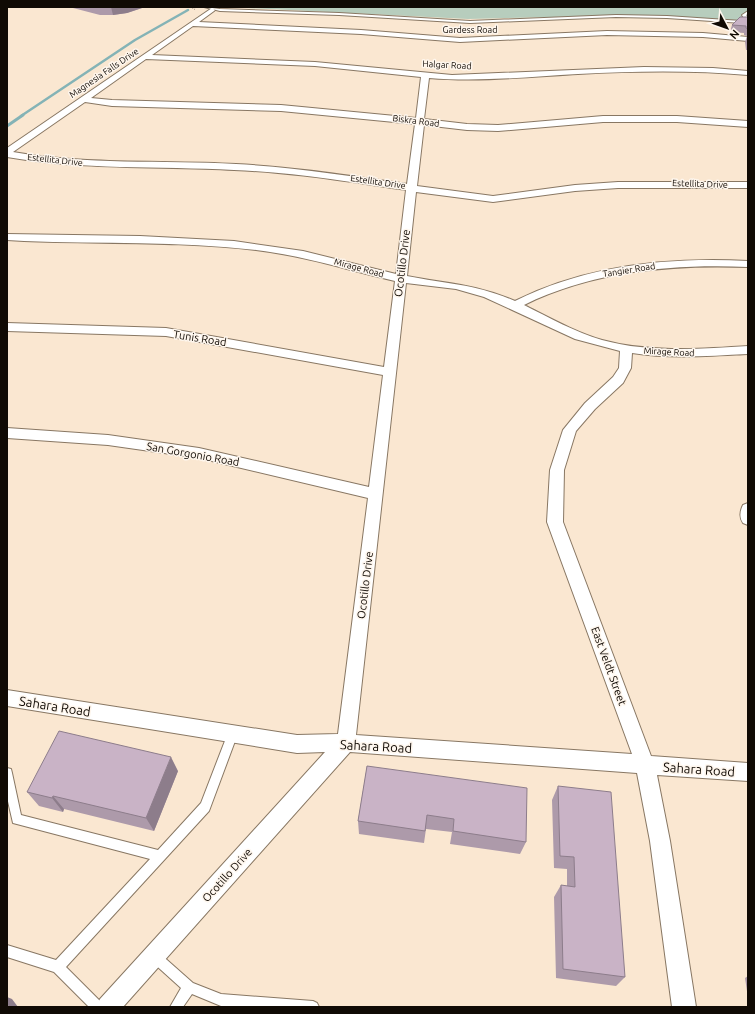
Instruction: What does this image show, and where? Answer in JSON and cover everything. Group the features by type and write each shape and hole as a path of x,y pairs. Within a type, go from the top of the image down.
{"street":[{"name":"Magnesia Falls Drive","path":"7,153 192,24 209,9"},
{"name":"Gardess Road","path":"192,24 361,32 460,40 607,33 703,35 748,39"},
{"name":"Halgar Road","path":"145,57 171,60 230,60 315,64 425,75 503,76 633,68 680,68 748,73"},
{"name":"Ocotillo Drive","path":"108,1007 346,743 425,75"},
{"name":"Biskra Road","path":"84,99 112,103 281,108 346,113 467,127 498,128 603,119 677,119 748,124"},
{"name":"Estellita Drive","path":"7,153 37,160 79,164 163,164 244,168 326,175 493,199 518,197 574,188 657,182 748,185"},
{"name":"Mirage Road","path":"7,237 57,239 140,239 229,244 297,253 326,259 400,279 474,290 516,305 580,336 626,348 669,354 748,350"},
{"name":"Tangier Road","path":"516,305 534,294 586,277 658,266 727,263 748,264"},
{"name":"Tunis Road","path":"7,327 166,332 391,372"},
{"name":"East Veldt Street","path":"626,348 625,368 618,380 590,406 570,430 557,470 555,522 645,764 660,842 684,1007"},
{"name":"San Gorgonio Road","path":"7,433 108,440 199,453 376,494"},
{"path":"748,509 748,519"},
{"name":"Sahara Road","path":"7,698 297,744 346,743 748,772"}],"lane":[{"path":"209,9 482,22 616,16 667,17 742,22 747,20 744,15 748,12"},
{"path":"58,968 205,807 233,734"},
{"path":"7,773 17,819 161,856"},
{"path":"7,952 58,968 98,1007"},
{"path":"154,956 189,987 221,1000 313,1007"},
{"path":"176,1007 189,987"}],"green space":[{"path":"228,7 748,7 748,22 645,15 468,19"}],"building":[{"path":"740,17 748,17 748,29 746,26 732,25"},
{"path":"59,731 171,757 146,818 53,796 52,798 27,792"},
{"path":"367,766 527,788 526,842 453,831 454,819 427,815 425,831 358,821"},
{"path":"558,786 611,792 625,977 563,969 561,885 575,887 574,857 560,856"}],"waterway":[{"path":"21,116 135,40 188,10"},
{"path":"7,126 23,115"}]}
